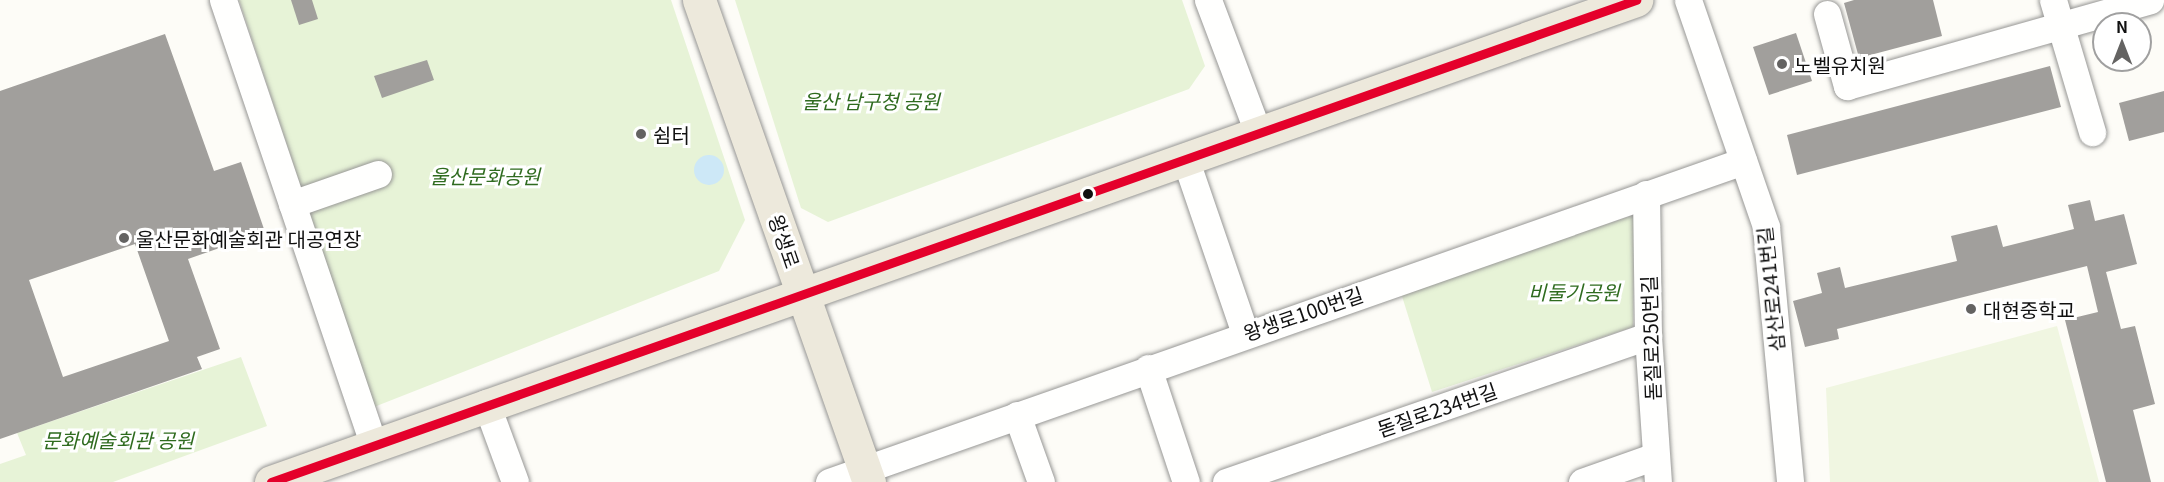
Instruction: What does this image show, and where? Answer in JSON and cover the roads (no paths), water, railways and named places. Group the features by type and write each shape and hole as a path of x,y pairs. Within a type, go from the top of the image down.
{"main road":[{"name":"왕생로","path":"699,0 867,476"},
{"path":"271,482 486,403 1636,0"}],"street":[{"path":"223,0 373,443"},
{"path":"1209,0 1258,132"},
{"name":"삼산로241번길","path":"1688,0 1766,227 1790,482"},
{"path":"1827,14 1847,86 2056,12 2150,0"},
{"path":"2056,12 2092,132"},
{"path":"1185,158 1245,333"},
{"name":"왕생로100번길","path":"829,482 867,476 1017,415 1245,333 1743,161"},
{"path":"292,204 378,174"},
{"name":"돋질로250번길","path":"1646,194 1648,336 1657,469"},
{"name":"돋질로234번길","path":"1227,482 1648,336"},
{"path":"1148,368 1186,482"},
{"path":"486,403 515,482"},
{"path":"1017,415 1041,482"},
{"path":"1582,482 1657,469"}],"water":[{"path":"709,155 720,159 724,170 720,181 709,185 698,181 694,170 698,159"}],"place":[{"name":"노벨유치원","path":"1782,64"},
{"name":"쉼터","path":"641,134"},
{"name":"울산문화예술회관 대공연장","path":"124,238"},
{"name":"대현중학교","path":"1971,309"}],"park label":[{"name":"울산 남구청 공원","path":"871,100"},
{"name":"울산문화공원","path":"485,175"},
{"name":"비둘기공원","path":"1574,291"},
{"name":"문화예술회관 공원","path":"118,439"}]}
